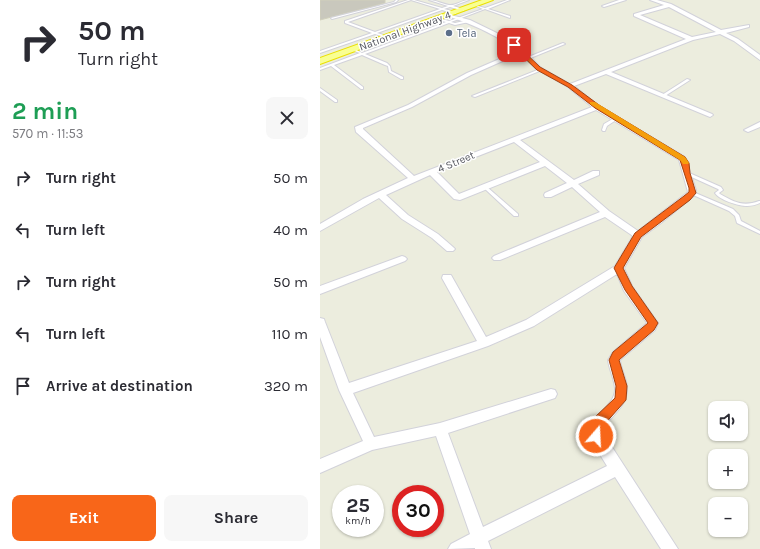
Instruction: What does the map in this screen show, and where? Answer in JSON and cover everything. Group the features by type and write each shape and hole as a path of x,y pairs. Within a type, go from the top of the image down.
{"highway":[{"name":"National Highway 4","path":"320,61 331,61 352,49 438,19 471,3 489,0"}],"street":[{"path":"604,6 624,0"},
{"path":"652,0 669,5 720,31 736,40 760,58"},
{"path":"669,5 636,15 691,39"},
{"path":"345,390 484,343 530,323 619,268 638,235 658,221 692,193 686,173 686,163 682,159 597,106 570,86 541,70 527,58 522,51 505,39 453,13"},
{"path":"570,86 691,39 720,31 747,26"},
{"path":"413,179 359,130 359,128 410,106 469,74 522,51"},
{"path":"606,72 710,115"},
{"name":"4 Street","path":"320,228 356,206 413,179 597,106"},
{"path":"748,130 760,124"},
{"path":"515,139 572,183 606,213 638,235"},
{"path":"432,172 456,196 460,198 545,163"},
{"path":"548,195 596,173"},
{"path":"380,194 406,217 435,236 450,249"},
{"path":"496,258 606,213"},
{"path":"320,290 402,259"},
{"path":"619,268 628,288 653,323 617,355 614,360 621,386 620,400 598,422 594,429 596,436 670,549"},
{"path":"447,278 484,343"},
{"path":"320,322 345,390 371,444"},
{"path":"320,466 371,444 440,429 551,394"},
{"path":"440,429 481,544"},
{"path":"456,549 481,544 617,468"}],"lane":[{"path":"332,18 395,2 397,0"},
{"path":"386,37 346,22 411,0 453,13"},
{"path":"430,0 453,13"},
{"path":"320,52 375,33 453,13 485,9 509,0"},
{"path":"320,70 331,61 363,54 453,13 471,3 509,17"},
{"path":"453,13 455,24 468,21"},
{"path":"527,58 564,44"},
{"path":"352,49 386,64 389,66 390,71 402,78"},
{"path":"320,52 348,75 348,78 362,88"},
{"path":"474,96 541,70"},
{"path":"664,95 688,80"},
{"path":"320,89 336,101"},
{"path":"604,130 605,125 617,118"},
{"path":"686,173 720,188 721,190 717,193 718,195 737,204 754,205 758,202"},
{"path":"486,188 516,215"},
{"path":"692,193 731,210 738,216 739,222 760,233"}],"building":[{"path":"320,0 385,0 385,3 320,20"}],"slow traffic":[{"path":"592,103 625,122 682,159 685,163"}],"place":[{"name":"Tela","path":"449,33"}],"route":[{"path":"514,45 522,51 538,68 559,79 597,106 625,122 682,159 686,163 686,173 692,188 692,193 687,198 638,235 619,268 628,288 652,319 653,323 617,355 614,360 614,365 621,386 620,400 598,422 594,429 596,436"}]}
